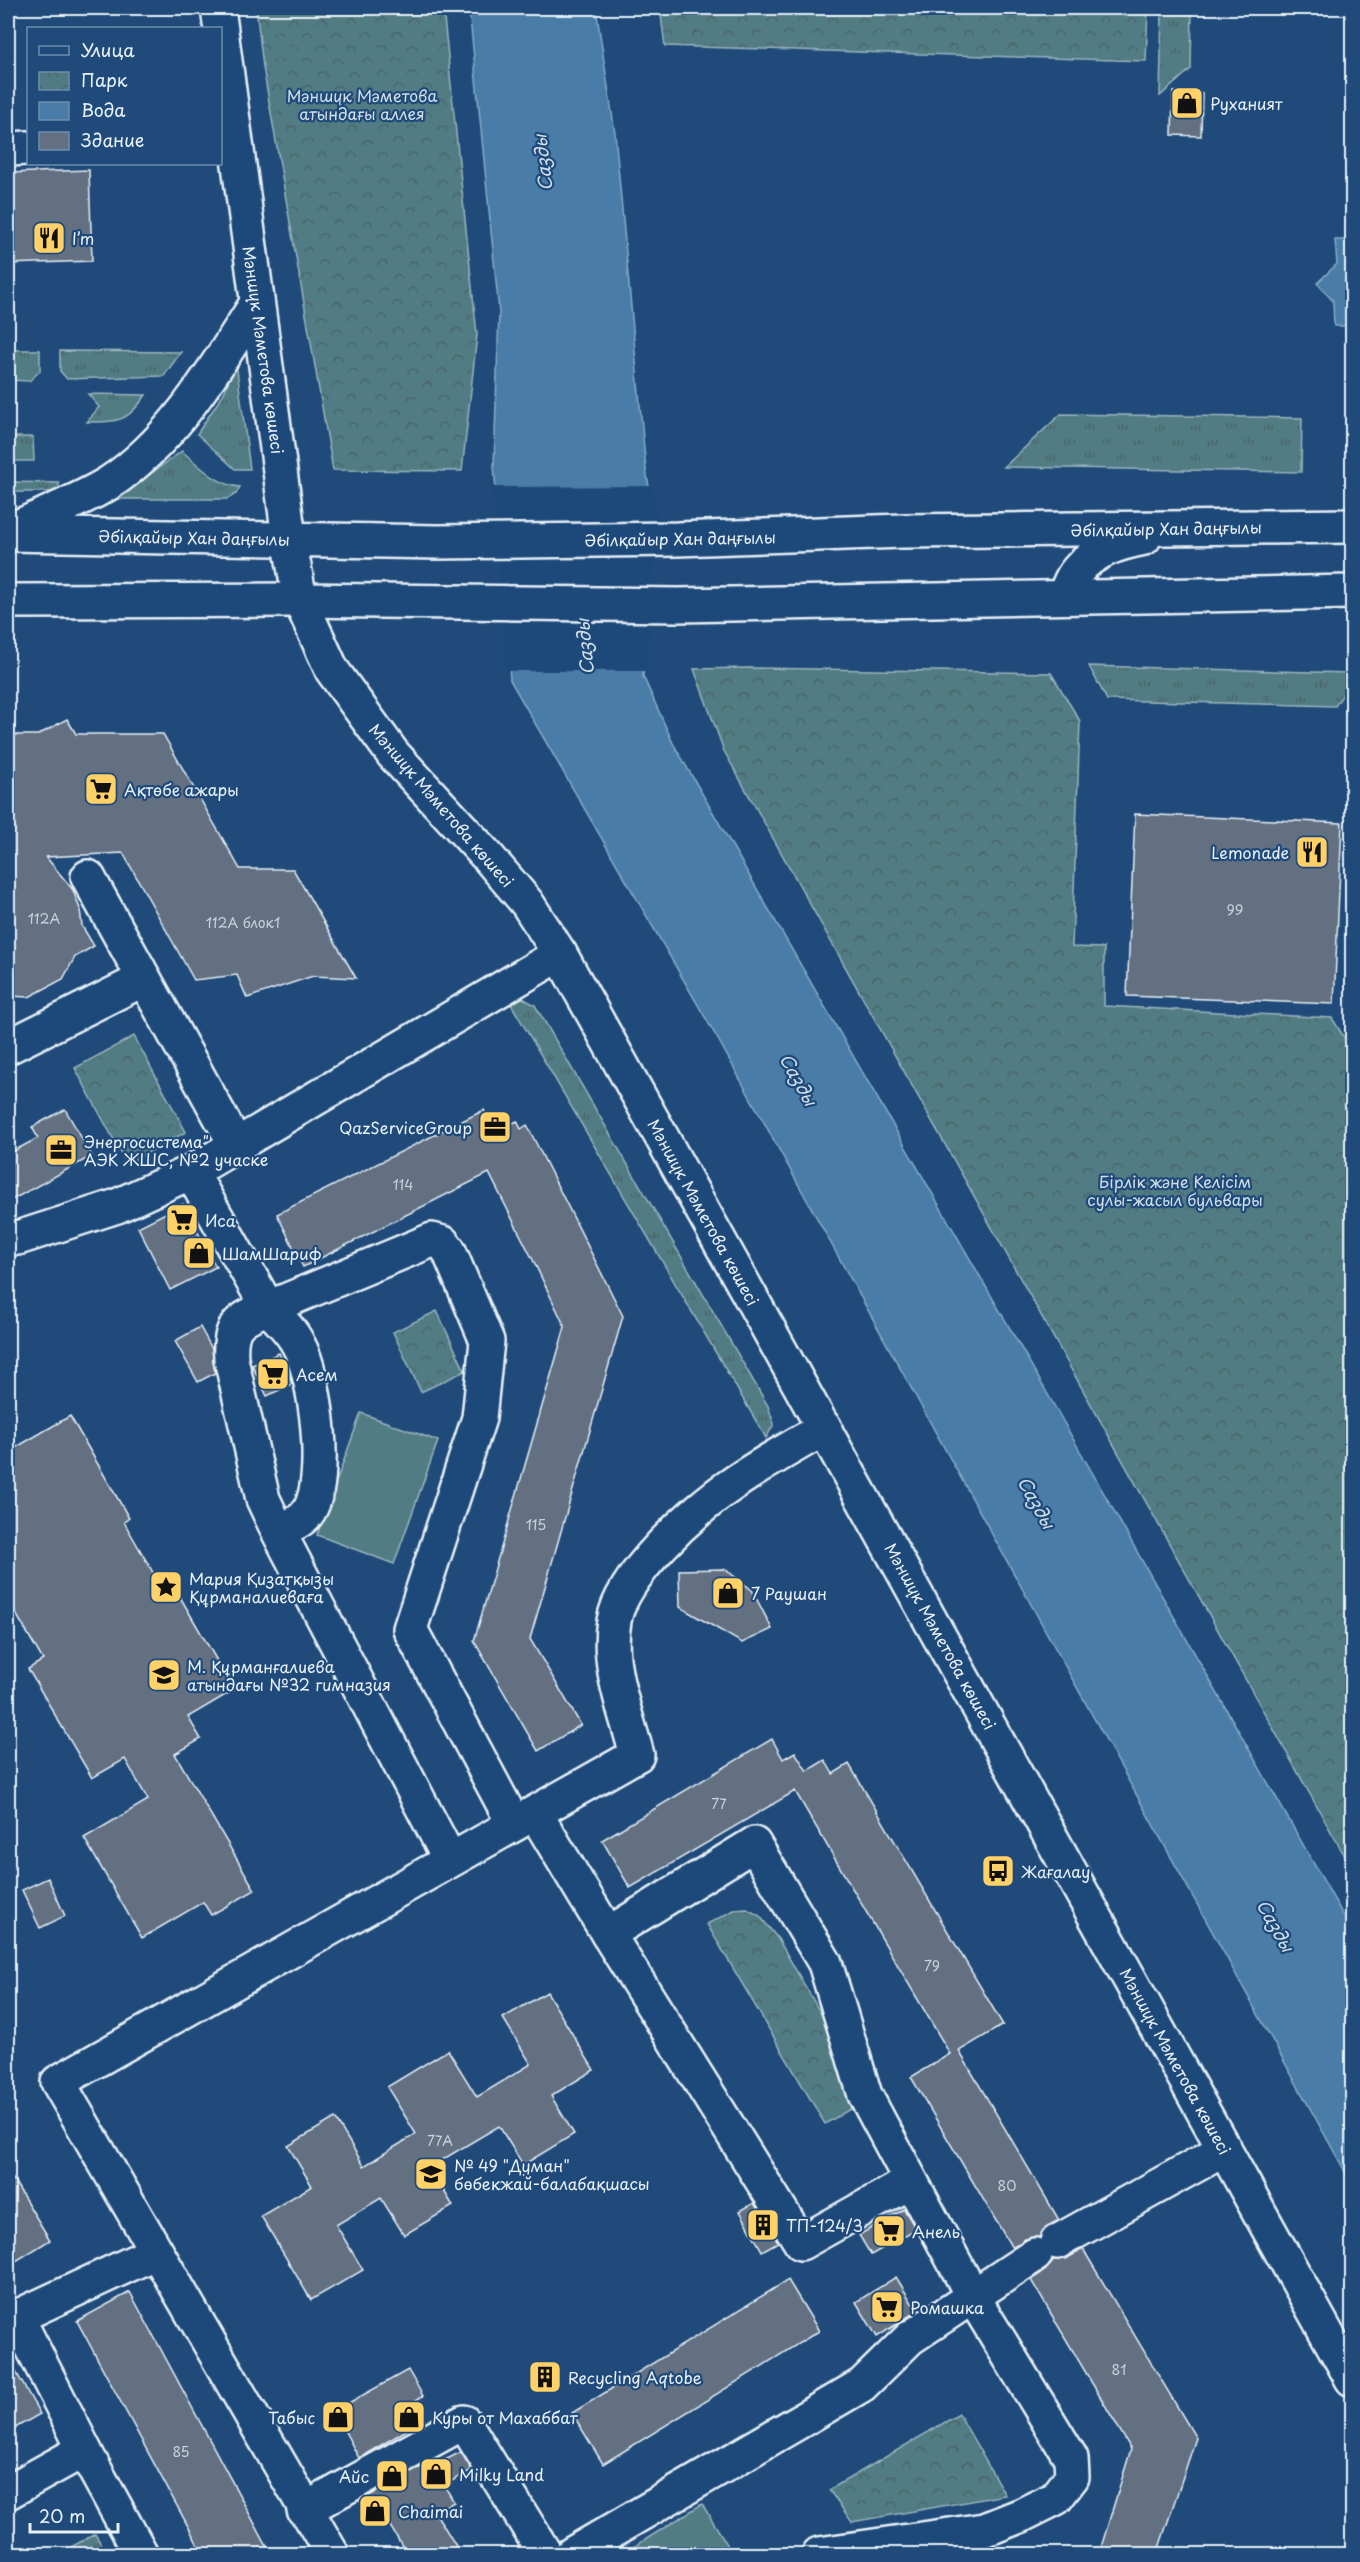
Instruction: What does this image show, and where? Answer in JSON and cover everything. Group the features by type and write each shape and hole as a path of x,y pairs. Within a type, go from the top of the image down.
{"main road":[{"name":"Мәншүк Мәметова көшесі","path":"218,8 221,27"},
{"name":"Мәншүк Мәметова көшесі","path":"222,38 300,600 332,670 393,754 514,888 561,954 1353,2379"},
{"path":"8,148 27,148"},
{"path":"8,533 108,483 146,454 187,408 257,303"},
{"name":"Әбілқайыр Хан даңғылы","path":"8,533 460,541 677,539 903,531 1353,526"},
{"path":"1064,596 1075,572 1093,556 1120,543 1199,527"},
{"path":"8,601 300,600 678,605 1353,592"},
{"path":"88,877 236,1145"},
{"path":"8,1238 18,1238 117,1206 191,1172 561,954"},
{"path":"8,1047 144,979"},
{"path":"191,1172 268,1308 299,1345 317,1406 317,1481 309,1511 296,1523 278,1532"},
{"path":"450,1860 278,1532 263,1499 230,1346 232,1335 239,1321 432,1240 443,1243 449,1251 487,1341 479,1418 410,1629 524,1819 608,1934 801,2243 910,2182"},
{"path":"332,2554 304,2510 57,2082 637,1755 619,1686 613,1652 614,1619 639,1569 729,1486 825,1428"},
{"path":"608,1934 754,1844 825,1963 865,2095 973,2297 1071,2457 1072,2477 1056,2498 984,2530 819,2554"},
{"path":"572,2554 862,2385 910,2338 1046,2249 1225,2149"},
{"path":"141,2554 12,2319 156,2252"},
{"path":"304,2510 464,2422 545,2554"},
{"path":"8,2492 84,2450"}],"green space":[{"name":"Мәншүк Мәметова атындағы аллея","path":"256,8 443,8 477,335 462,471 333,470 263,67"},
{"path":"660,8 1148,8 1146,61 665,46"},
{"path":"1162,8 1192,8 1191,69 1160,96"},
{"path":"8,350 40,350 40,371 29,381 8,380"},
{"path":"60,351 181,352 164,376 67,379 60,371"},
{"path":"236,362 250,469 235,469 197,434 224,393"},
{"path":"88,394 146,395 133,411 121,419 87,422 99,407"},
{"path":"1061,414 1302,418 1301,472 1004,467"},
{"path":"8,437 33,437 34,461 8,461"},
{"path":"182,451 216,479 240,487 236,494 227,499 116,499"},
{"path":"8,482 59,483 59,492 8,492"},
{"path":"1089,666 1352,673 1352,681 1335,706 1107,700"},
{"name":"Бірлік және Келісім сулы-жасыл бульвары","path":"694,669 1051,673 1080,721 1072,947 1104,948 1104,1006 1332,1018 1352,1050 1352,1869 724,751"},
{"path":"521,997 535,1005 768,1406 774,1424 766,1438 508,999"},
{"path":"134,1036 186,1132 127,1164 75,1068"},
{"path":"437,1311 465,1371 421,1392 393,1332"},
{"path":"361,1413 438,1441 394,1564 317,1535"},
{"path":"747,1909 760,1916 778,1939 832,2033 852,2108 825,2124 707,1924 734,1910"},
{"path":"959,2414 1005,2495 852,2522 829,2490"},
{"path":"702,2504 730,2549 721,2554 637,2554 632,2548"},
{"path":"95,2534 107,2554 58,2554"}],"water":[{"name":"Сазды","path":"469,8 596,8 615,133 646,470 653,509 643,676 673,743 1042,1384 1352,1931 1352,2184 720,1043 510,680 494,465 499,312"},
{"path":"1335,240 1352,240 1352,326 1334,326 1333,301 1317,283 1337,264"}],"pier":[{"path":"652,486 656,509 646,671 506,671 493,487"}],"building":[{"name":"Руханият","path":"1173,92 1202,93 1201,136 1172,135"},
{"name":"I’m","path":"89,170 92,261 8,264 8,173"},
{"path":"67,719 76,734 163,734 240,869 293,869 356,978 313,976 247,998 237,975 194,980 123,853 46,857 73,890 80,909 82,926 94,946 75,957 63,979 29,997 8,996 8,735 38,735"},
{"path":"1135,814 1342,823 1334,1004 1127,996"},
{"path":"65,1109 92,1156 8,1202 8,1154 38,1138 32,1127"},
{"path":"484,1110 488,1118 495,1114 503,1128 517,1121 521,1129 527,1125 623,1316 530,1639 581,1725 538,1751 474,1641 565,1327 533,1260 489,1173 303,1267 277,1214"},
{"path":"183,1204 216,1267 170,1290 138,1227"},
{"path":"200,1327 212,1349 215,1373 198,1382 175,1341"},
{"name":"Асем","path":"279,1353 292,1384 267,1396 252,1365"},
{"path":"70,1416 129,1518 124,1522 162,1588 172,1583 234,1690 188,1717 201,1739 175,1754 255,1890 211,1915 203,1902 142,1938 84,1838 148,1800 125,1759 92,1778 28,1669 43,1660 8,1600 8,1452"},
{"path":"725,1569 752,1590 772,1629 742,1643 680,1607 679,1570"},
{"path":"772,1739 783,1759 795,1752 807,1771 825,1760 833,1774 849,1764 1003,2025 959,2051 1059,2220 1047,2226 1039,2237 1025,2239 1012,2248 911,2077 950,2054 795,1791 630,1888 602,1840"},
{"path":"48,1878 65,1916 40,1928 22,1890"},
{"path":"547,1992 594,2070 551,2096 574,2134 523,2165 499,2126 430,2167 453,2206 404,2235 381,2198 336,2225 363,2270 311,2300 261,2216 312,2186 288,2146 335,2118 364,2166 416,2134 387,2087 448,2050 477,2097 531,2064 503,2018"},
{"path":"8,2171 50,2240 8,2266"},
{"name":"ТП-124/3","path":"754,2203 778,2242 762,2251 740,2211"},
{"name":"Анель","path":"904,2209 916,2229 871,2255 859,2235"},
{"path":"1083,2249 1196,2438 1157,2554 1099,2554 1131,2449 1031,2280 1046,2270 1053,2260 1066,2259"},
{"name":"Ромашка","path":"896,2277 917,2311 877,2337 856,2302"},
{"path":"788,2280 819,2331 603,2464 572,2413"},
{"path":"130,2292 271,2554 203,2554 77,2321"},
{"path":"8,2358 40,2414 8,2432"},
{"path":"408,2370 423,2396 414,2401 424,2420 359,2458 334,2411"},
{"path":"461,2452 472,2470 444,2485 454,2502 435,2512 461,2554 407,2554 384,2516 373,2523 360,2501 436,2459 439,2463"}],"place":[{"name":"Руханият","path":"1187,103"},
{"name":"I’m","path":"49,238"},
{"name":"Ақтөбе ажары","path":"101,789"},
{"name":"Lemonade","path":"1312,852"},
{"name":"QazServiceGroup","path":"495,1127"},
{"name":"Энергосистема\" АЭК ЖШС, №2 учаске","path":"61,1150"},
{"name":"Иса","path":"182,1220"},
{"name":"ШамШариф","path":"199,1253"},
{"name":"Асем","path":"273,1374"},
{"name":"Мария Қизатқызы Құрманалиеваға","path":"166,1587"},
{"name":"7 Раушан","path":"728,1593"},
{"name":"М. Құрманғалиева атындағы №32 гимназия","path":"164,1675"},
{"name":"Жағалау","path":"998,1871"},
{"name":"№ 49 \"Думан\" бөбекжай-балабақшасы","path":"431,2174"},
{"name":"ТП-124/3","path":"763,2225"},
{"name":"Анель","path":"889,2231"},
{"name":"Ромашка","path":"887,2307"},
{"name":"Recycling Aqtobe","path":"545,2377"},
{"name":"Табыс","path":"338,2417"},
{"name":"Куры от Махаббат","path":"409,2417"},
{"name":"Milky Land","path":"436,2474"},
{"name":"Айс","path":"392,2476"},
{"name":"Chaimai","path":"375,2511"}]}
